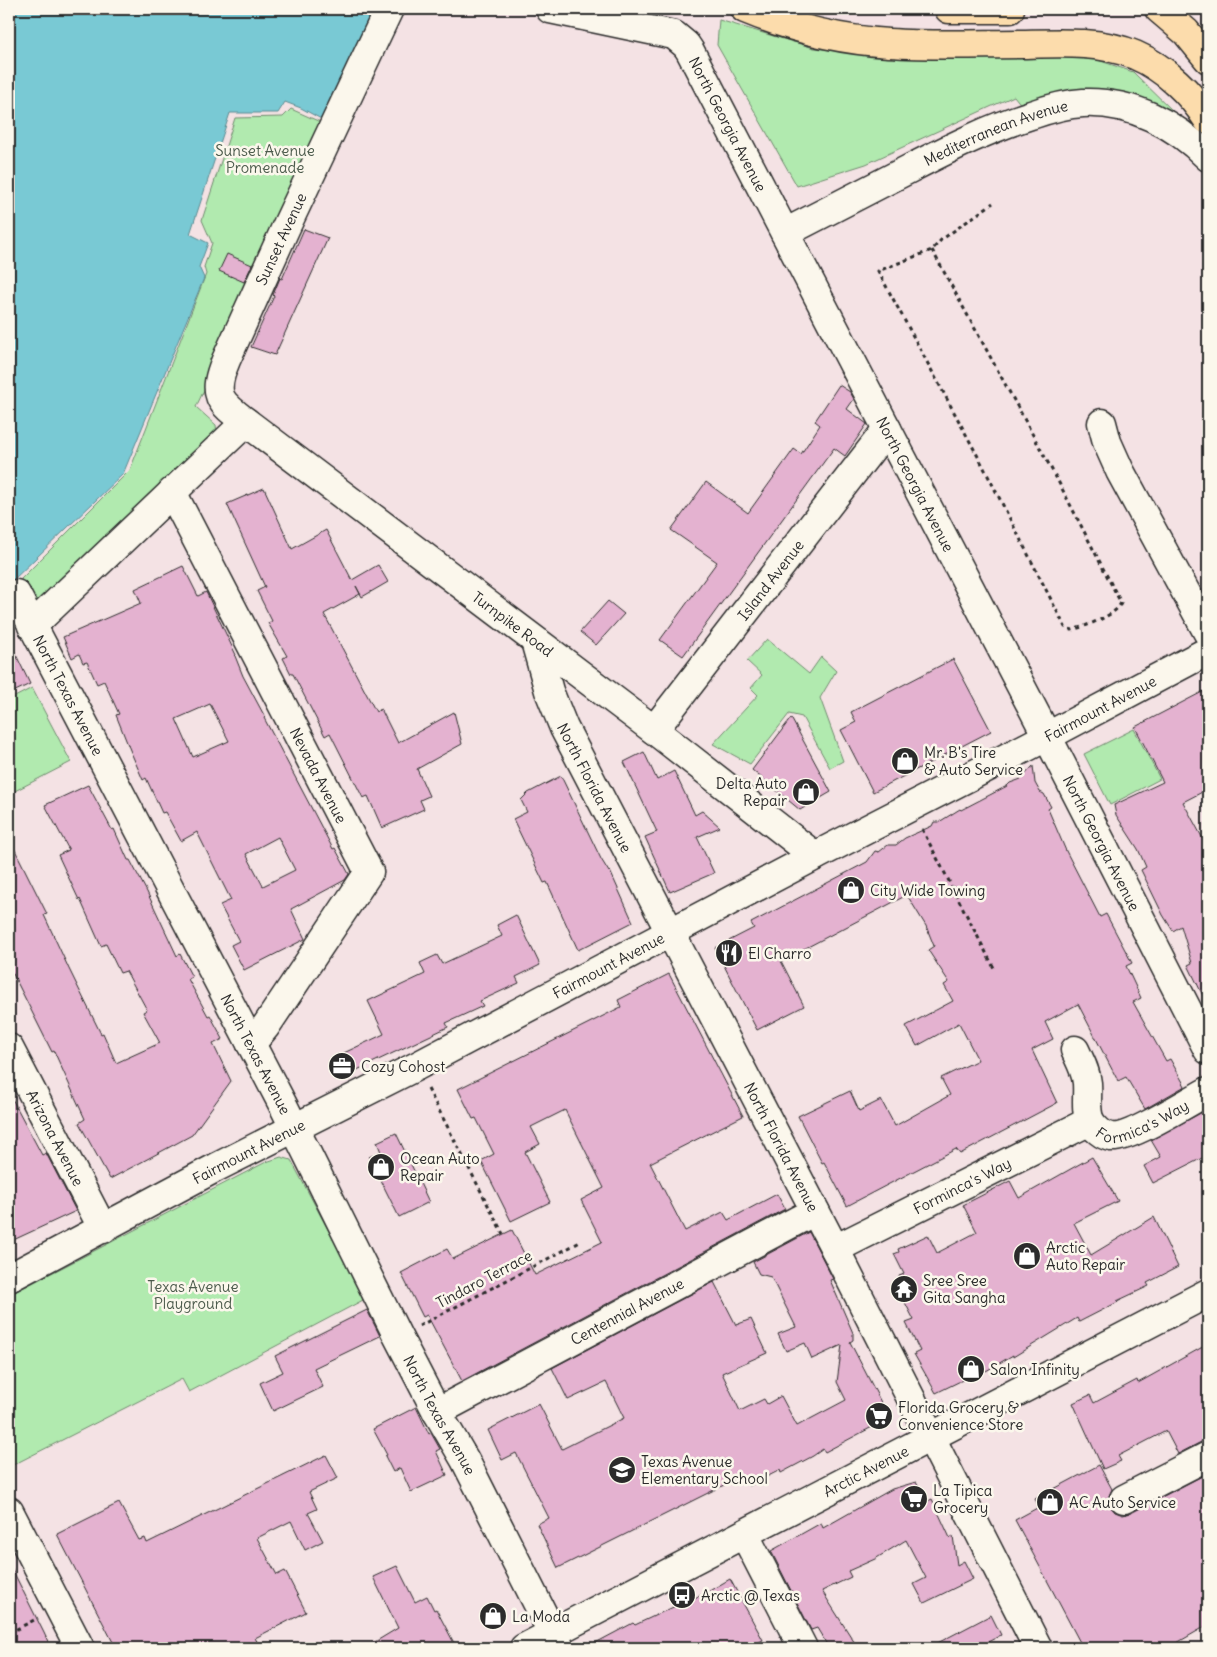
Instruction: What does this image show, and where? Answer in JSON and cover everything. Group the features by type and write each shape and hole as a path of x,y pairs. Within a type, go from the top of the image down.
{"main road":[{"path":"745,9 820,33 880,42 1057,44 1101,46 1118,50 1135,56 1166,74 1192,100 1208,120"},
{"path":"949,9 999,9"},
{"path":"1159,9 1186,32 1208,59"}],"street":[{"name":"Sunset Avenue","path":"218,390 220,375 226,360 286,227 389,9"},
{"name":"North Georgia Avenue","path":"550,9 674,35 686,45 1047,736 1208,1050"},
{"name":"Mediterranean Avenue","path":"785,233 965,140 998,126 1052,108 1099,103 1130,108 1156,119 1185,137 1208,158"},
{"name":"Turnpike Road","path":"218,390 219,396 226,406 246,422 654,730 815,856"},
{"path":"32,626 246,422"},
{"path":"1102,422 1107,442 1120,471 1208,633"},
{"name":"Island Avenue","path":"654,730 887,429"},
{"name":"Nevada Avenue","path":"172,492 369,872 266,1026 251,1044"},
{"name":"North Texas Avenue","path":"16,594 295,1129 398,1337 437,1412 465,1460 556,1641"},
{"name":"North Florida Avenue","path":"535,641 543,675 556,710 835,1249 1038,1648"},
{"name":"Fairmount Avenue","path":"9,1278 1208,651"},
{"name":"Arizona Avenue","path":"9,1048 102,1229"},
{"name":"Formica's Way","path":"1075,1050 1084,1068 1087,1081 1090,1121 1098,1131 1112,1137 1128,1134 1208,1091"},
{"name":"Forminca's Way","path":"835,1249 1090,1121"},
{"name":"Centennial Avenue","path":"437,1412 815,1211"},
{"name":"Arctic Avenue","path":"524,1648 556,1641 745,1535 1208,1294"},
{"path":"1124,1499 1208,1456"},
{"path":"9,1512 80,1648"},
{"path":"745,1535 803,1648"}],"path":[{"path":"932,250 1058,481 1121,603 1118,610 1086,626 1072,630 1065,626 982,464 878,271 932,250 941,240 993,203"},
{"path":"910,807 994,968"},
{"path":"416,1066 503,1234"},
{"name":"Tindaro Terrace","path":"398,1337 580,1242"},
{"path":"9,1633 59,1608"}],"green space":[{"path":"719,20 814,48 926,59 1086,56 1133,72 1175,113 1102,89 1022,106 1014,96 866,164 797,186 717,45"},
{"name":"Sunset Avenue Promenade","path":"291,109 327,125 196,407 216,425 217,436 36,605 21,579 130,470 206,274 204,267 212,243 202,220 235,118 283,117"},
{"path":"767,639 809,674 821,657 836,671 820,698 843,761 830,768 802,717 789,714 750,764 713,744 758,695 751,688 762,675 747,661"},
{"path":"32,688 71,762 9,794 9,700"},
{"path":"1134,729 1160,779 1110,805 1084,754"},
{"name":"Texas Avenue Playground","path":"281,1157 291,1160 365,1299 189,1392 182,1379 9,1467 9,1295 266,1162"}],"water":[{"path":"9,9 373,9 323,120 285,102 278,113 230,113 190,234 208,243 199,267 204,278 123,474 9,584"}],"building":[{"path":"304,229 328,238 275,355 251,347 280,278 282,279"},
{"path":"227,254 252,265 244,282 219,271"},
{"path":"839,385 850,392 854,399 847,409 867,424 845,456 834,448 683,656 660,640 717,562 671,530 706,482 748,513 794,449 801,454 820,425 815,421"},
{"path":"264,488 292,549 326,530 352,580 378,565 388,582 362,597 356,586 360,594 324,614 376,712 381,709 398,743 454,712 462,744 417,769 429,796 420,800 424,809 382,828 368,796 363,798 330,733 325,736 293,674 291,674 283,658 287,656 268,623 272,621 257,591 265,587 227,504"},
{"path":"183,566 198,596 206,592 236,655 243,676 264,718 333,849 335,848 349,874 345,880 291,909 305,939 244,970 231,945 239,941 220,905 231,900 197,832 181,841 165,812 162,813 146,778 143,780 116,715 119,714 104,681 97,684 87,662 83,663 79,654 72,658 63,637 141,603 135,589","holes":["210,704 229,741 193,757 176,719","278,837 295,870 263,886 246,854"]},
{"path":"608,601 624,614 596,645 580,632"},
{"path":"9,640 30,684 9,694"},
{"path":"953,659 991,731 873,792 841,730 856,722 851,712"},
{"path":"1208,689 1208,789 1183,802 1208,848 1208,1006 1188,965 1192,963 1181,926 1173,931 1163,915 1141,870 1146,867 1138,849 1116,815 1114,805 1163,782 1135,727"},
{"path":"791,718 831,792 800,810 752,770"},
{"path":"644,752 657,780 674,771 695,815 702,811 720,827 697,837 714,873 670,892 645,837 657,832 624,762"},
{"path":"1033,766 1035,783 1051,807 1048,809 1066,851 1100,917 1106,914 1132,963 1126,966 1141,998 1133,1002 1166,1061 1170,1059 1185,1086 1145,1109 1126,1077 1118,1081 1078,1004 1045,1022 1053,1039 1032,1050 1057,1103 960,1154 956,1149 847,1206 798,1116 850,1091 859,1111 881,1100 895,1126 950,1095 941,1078 978,1060 959,1023 917,1046 906,1026 953,1001 944,985 949,982 928,950 934,946 926,926 907,895 781,961 804,1006 757,1030 715,948 754,928 751,923 867,862 875,851 879,852 888,845 896,845 905,838 932,826 934,822 939,822 960,809 1021,779"},
{"path":"561,776 601,859 610,871 633,922 578,950 547,882 544,883 513,819 527,812 521,800 528,793"},
{"path":"88,785 112,830 114,829 128,860 130,860 147,892 177,956 180,954 192,977 188,979 223,1039 213,1044 231,1081 192,1135 110,1179 79,1123 85,1119 54,1051 52,1052 9,966 9,838 47,914 44,915 69,969 101,1034 103,1033 116,1063 160,1043 143,1012 147,1010 126,971 120,973 106,944 101,946 58,855 69,850 45,805"},
{"path":"516,915 540,965 516,977 519,983 480,1001 483,1006 446,1023 448,1027 338,1079 329,1060 384,1034 368,1001 425,974 420,963 437,955 442,964 502,936 497,925"},
{"path":"669,974 743,1116 650,1163 685,1231 723,1212 728,1220 777,1194 785,1209 462,1381 427,1315 423,1317 401,1273 447,1249 453,1259 512,1230 535,1275 602,1242 581,1200 604,1188 565,1110 531,1127 540,1144 525,1152 550,1202 511,1221 481,1161 494,1154 476,1118 473,1119 458,1089 621,1007 618,1000"},
{"path":"9,1093 42,1155 46,1153 76,1211 9,1242"},
{"path":"1208,1109 1208,1155 1153,1183 1144,1166 1161,1157 1151,1140"},
{"path":"396,1133 429,1202 399,1217 369,1157 381,1152 377,1142"},
{"path":"1092,1157 1118,1201 1074,1223 1091,1255 1154,1217 1178,1267 1147,1283 1149,1286 1079,1322 1077,1318 1013,1357 1013,1355 986,1371 985,1369 936,1393 914,1354 920,1351 906,1323 914,1320 894,1281 900,1279 899,1276 904,1274 894,1254 899,1252 898,1249 928,1235 937,1253 977,1232 963,1205 1010,1181 1019,1198"},
{"path":"809,1232 833,1279 830,1280 853,1333 853,1340 850,1342 889,1418 825,1452 823,1449 781,1473 780,1470 749,1486 746,1480 743,1481 740,1477 558,1568 537,1524 549,1518 516,1453 502,1460 488,1430 539,1404 562,1449 624,1418 606,1382 568,1400 552,1368 714,1282 736,1325 751,1319 767,1353 722,1373 740,1411 764,1399 767,1404 781,1396 797,1426 846,1400 837,1382 842,1345 812,1359 805,1343 786,1351 778,1334 796,1327 771,1277 759,1274 753,1262"},
{"path":"367,1310 380,1336 314,1368 323,1387 273,1411 260,1383 283,1372 275,1356"},
{"path":"1208,1344 1208,1440 1178,1454 1166,1431 1118,1456 1121,1461 1103,1469 1073,1403 1090,1395 1094,1403 1137,1380 1138,1383"},
{"path":"416,1407 429,1434 431,1433 440,1449 436,1451 447,1475 411,1492 400,1468 393,1472 385,1456 387,1455 373,1429"},
{"path":"326,1455 338,1478 309,1492 317,1509 308,1513 323,1541 305,1550 291,1521 257,1538 277,1575 285,1571 306,1612 255,1638 261,1648 116,1648 57,1534 119,1503 139,1540 145,1538 147,1543"},
{"path":"1099,1465 1112,1489 1108,1498 1110,1506 1115,1512 1123,1515 1131,1513 1208,1473 1208,1625 1168,1648 1083,1648 1015,1520 1039,1507 1035,1499"},
{"path":"916,1482 926,1502 932,1499 950,1538 953,1536 957,1565 964,1561 973,1579 924,1603 914,1584 926,1578 906,1540 875,1559 848,1571 851,1577 822,1591 858,1648 829,1648 817,1628 811,1630 771,1551 821,1523 823,1528 892,1489"},
{"path":"9,1563 44,1633 51,1648 9,1648"},
{"path":"397,1566 415,1602 427,1596 454,1643 443,1648 365,1648 398,1628 373,1577"},
{"path":"730,1579 763,1640 747,1648 586,1648 633,1623 635,1625 704,1594"},
{"path":"991,1615 1001,1635 988,1642 992,1648 928,1648"}],"place":[{"name":"Mr. B's Tire & Auto Service","path":"905,761"},
{"name":"Delta Auto Repair","path":"806,792"},
{"name":"City Wide Towing","path":"851,890"},
{"name":"El Charro","path":"729,953"},
{"name":"Cozy Cohost","path":"342,1066"},
{"name":"Ocean Auto Repair","path":"381,1167"},
{"name":"Arctic Auto Repair","path":"1027,1256"},
{"name":"Sree Sree Gita Sangha","path":"904,1289"},
{"name":"Salon Infinity","path":"971,1369"},
{"name":"Florida Grocery & Convenience Store","path":"879,1416"},
{"name":"Texas Avenue Elementary School","path":"622,1470"},
{"name":"La Tipica Grocery","path":"914,1499"},
{"name":"AC Auto Service","path":"1050,1502"},
{"name":"Arctic @ Texas","path":"682,1595"},
{"name":"La Moda","path":"493,1616"}]}
